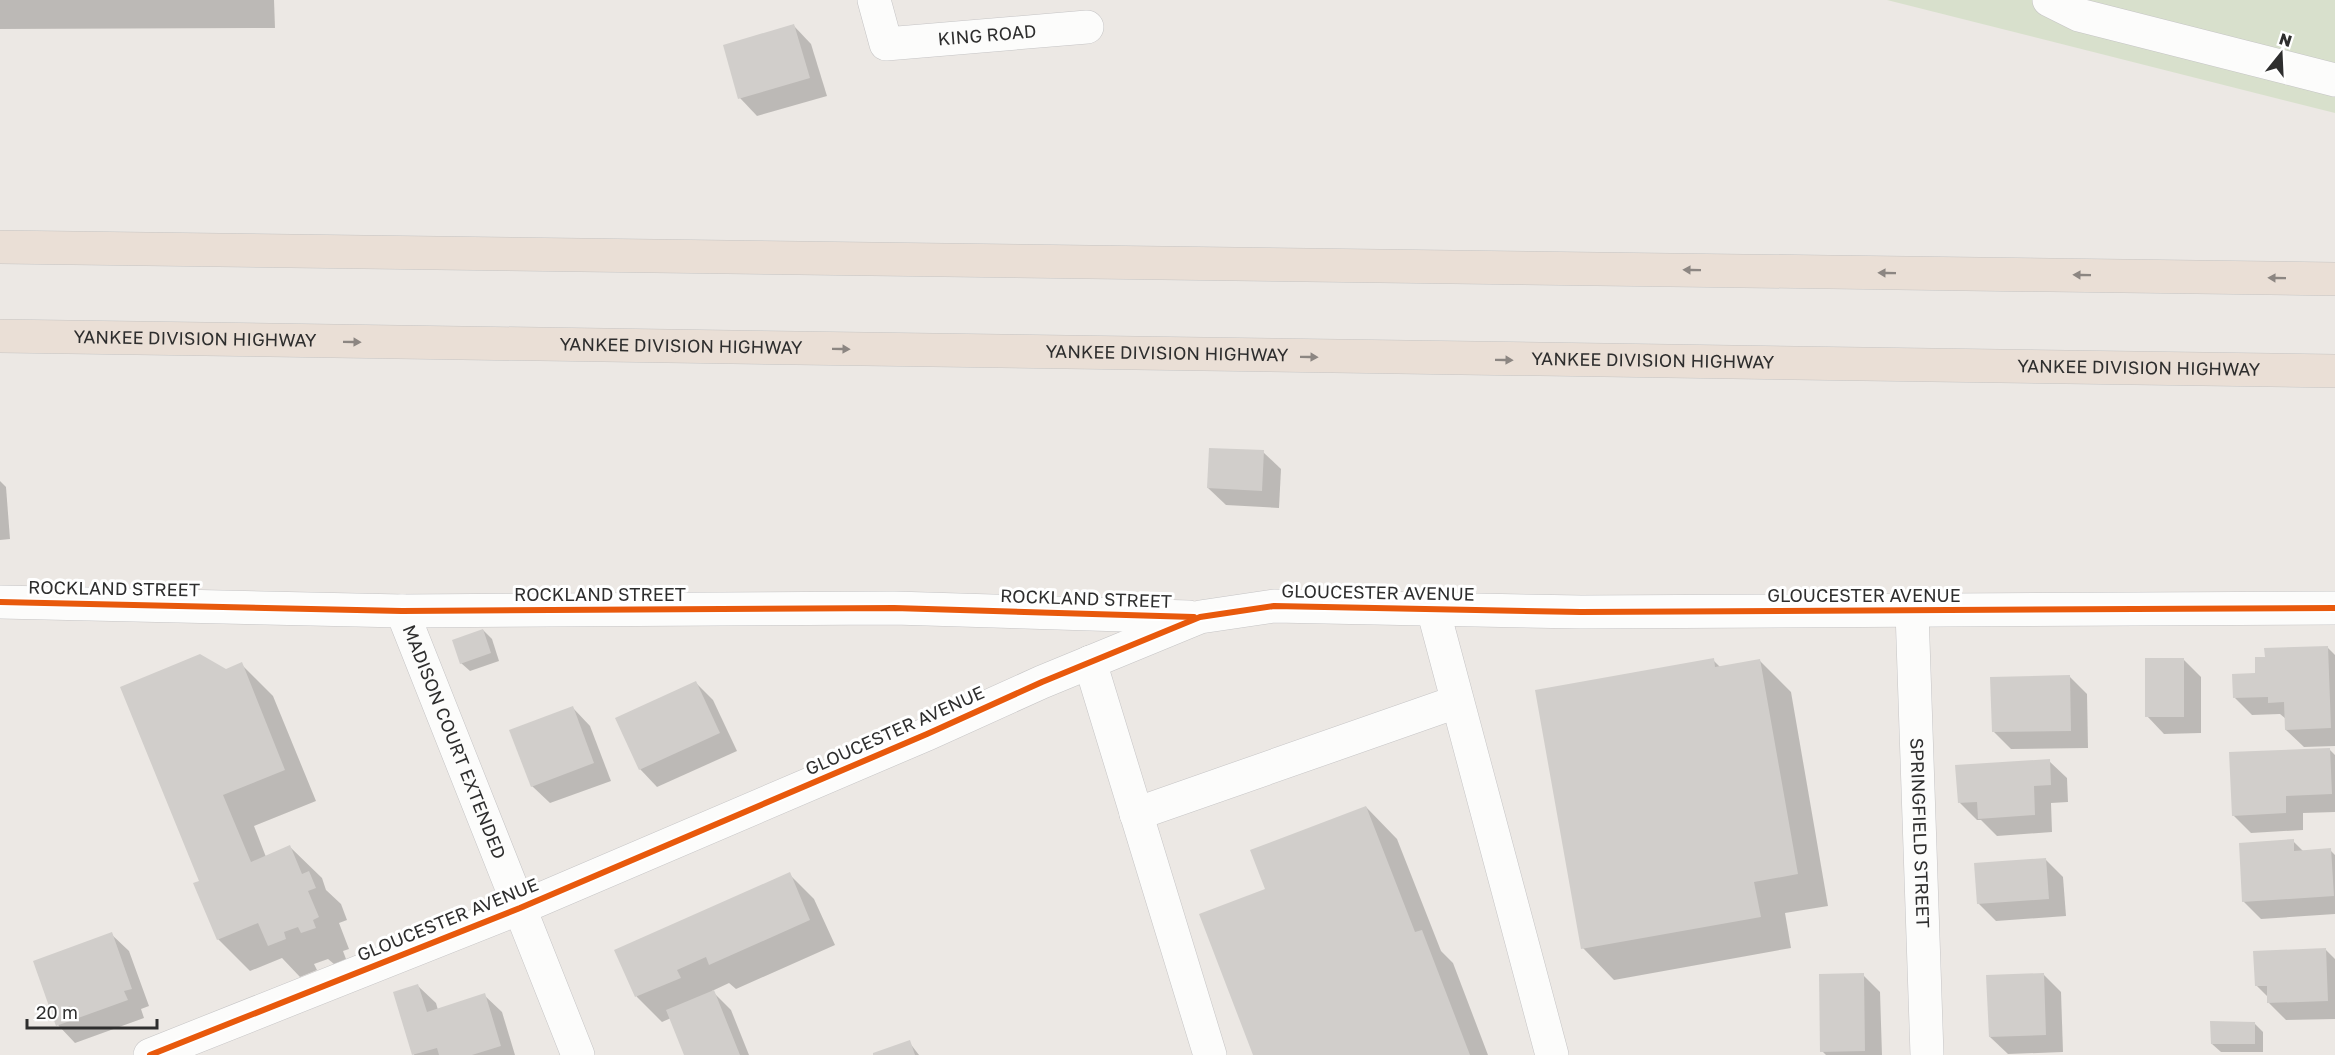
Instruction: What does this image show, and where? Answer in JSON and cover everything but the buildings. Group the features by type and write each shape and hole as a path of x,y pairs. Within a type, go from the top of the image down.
{"highway":[{"path":"0,247 2335,279"},
{"name":"YANKEE DIVISION HIGHWAY","path":"0,336 2335,371"}],"street":[{"name":"KING ROAD","path":"874,0 886,44 1087,27"},
{"path":"2049,0 2079,15 2335,80"},
{"name":"ROCKLAND STREET","path":"0,602 402,611 894,608 1200,617"},
{"name":"GLOUCESTER AVENUE","path":"150,1055 520,908 1090,662 1200,617 1274,606 1581,612 2335,608"},
{"path":"1433,609 1552,1055"},
{"name":"SPRINGFIELD STREET","path":"1912,610 1927,1055"},
{"name":"MADISON COURT EXTENDED","path":"402,611 578,1055"},
{"path":"1090,662 1210,1055"},
{"path":"1136,814 1456,702"}],"green space":[{"path":"1887,0 2335,0 2335,113"}],"cycle path":[{"path":"0,602 402,611 894,608 1194,617"},
{"path":"150,1055 520,908 927,734 1042,682 1200,617 1274,606 1581,612 2335,608"}]}
